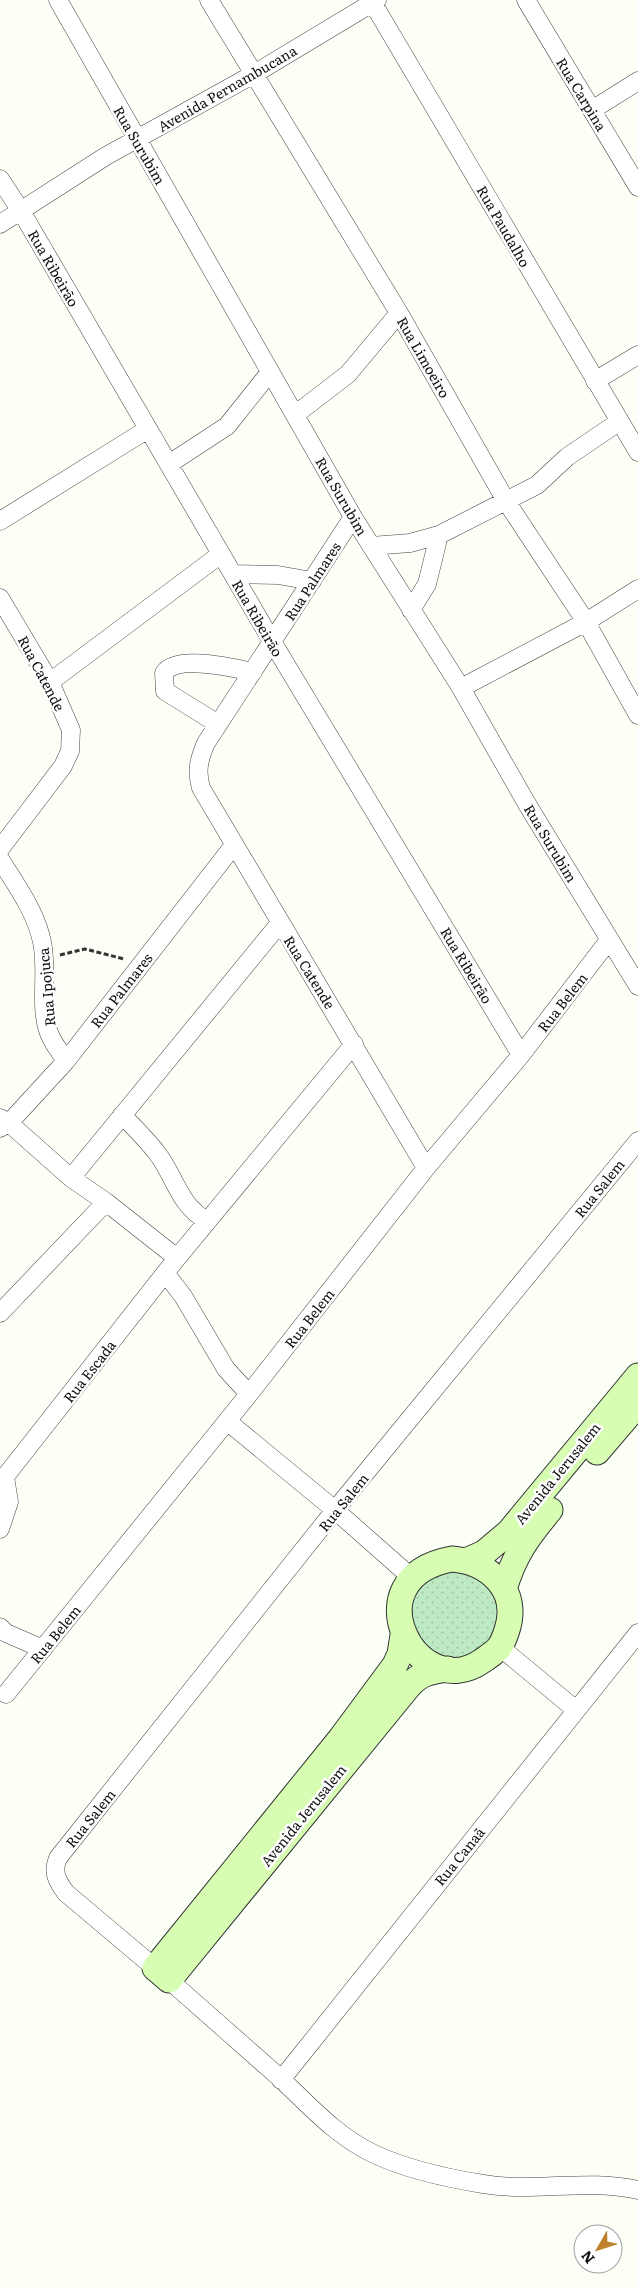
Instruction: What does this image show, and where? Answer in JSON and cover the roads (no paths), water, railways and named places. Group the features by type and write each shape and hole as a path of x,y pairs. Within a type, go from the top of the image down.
{"street":[{"name":"Rua Surubim","path":"58,0 353,516 462,688 528,804 638,986"},
{"name":"Rua Limoeiro","path":"210,0 398,313 506,501 586,622 638,715"},
{"name":"Rua Carpina","path":"526,0 638,187"},
{"name":"Avenida Pernambucana","path":"0,224 136,139 254,74 373,1"},
{"name":"Rua Paudalho","path":"373,1 638,452"},
{"path":"592,110 638,81"},
{"name":"Rua Ribeirão","path":"0,179 20,210 273,643 521,1055"},
{"path":"296,414 348,374 373,347 398,313"},
{"path":"595,381 638,355"},
{"path":"168,464 227,426 270,372"},
{"path":"371,546 410,542 440,535 537,485 567,457 620,421"},
{"path":"0,521 148,429"},
{"name":"Rua Palmares","path":"197,774 199,759 206,743 273,643 353,516"},
{"path":"411,610 427,584 440,535"},
{"path":"50,682 221,554"},
{"path":"233,574 278,575 312,582"},
{"path":"462,688 586,622 638,589"},
{"name":"Rua Catende","path":"0,598 50,682 71,730 70,751 63,766 0,849"},
{"path":"218,724 165,691 164,673 173,664 187,663 221,665 253,672"},
{"name":"Rua Catende","path":"197,774 201,788 234,845 426,1168"},
{"name":"Rua Palmares","path":"3,1123 66,1061 234,845"},
{"name":"Rua Ipojuca","path":"0,860 26,900 42,941 45,958 47,1028 66,1061"},
{"path":"70,1178 280,923"},
{"name":"Rua Belem","path":"6,1694 249,1394 426,1168 521,1055 609,940"},
{"name":"Rua Escada","path":"2,1480 177,1258 354,1044"},
{"path":"122,1115 156,1152 187,1205 194,1213 208,1221"},
{"path":"3,1123 70,1178 106,1202 177,1258"},
{"name":"Rua Salem","path":"162,1974 66,1893 56,1879 54,1867 58,1858 335,1510 638,1141"},
{"path":"0,1313 106,1202"},
{"path":"166,1274 183,1296 226,1369 249,1394"},
{"name":"Avenida Jerusalem","path":"504,1589 513,1561 529,1535 638,1376"},
{"name":"Avenida Jerusalem","path":"468,1560 484,1553 509,1532 638,1404"},
{"path":"227,1421 335,1510 411,1577"},
{"path":"0,1529 9,1502 2,1480"},
{"name":"Avenida Jerusalem","path":"162,1974 416,1677 428,1672 463,1669 476,1665 501,1648 511,1615 504,1589 489,1571 468,1560 452,1558 436,1562 411,1577 403,1593 400,1607 403,1635 411,1648 421,1658 434,1665 448,1669"},
{"path":"0,1627 6,1633 43,1648"},
{"name":"Rua Canaã","path":"281,2080 638,1633"},
{"name":"Avenida Jerusalem","path":"162,1974 395,1665 400,1654 403,1635"},
{"path":"501,1648 576,1710"},
{"path":"162,1974 281,2080 319,2117 341,2134 373,2153 404,2166 486,2185 600,2185 621,2186 638,2190"}]}
